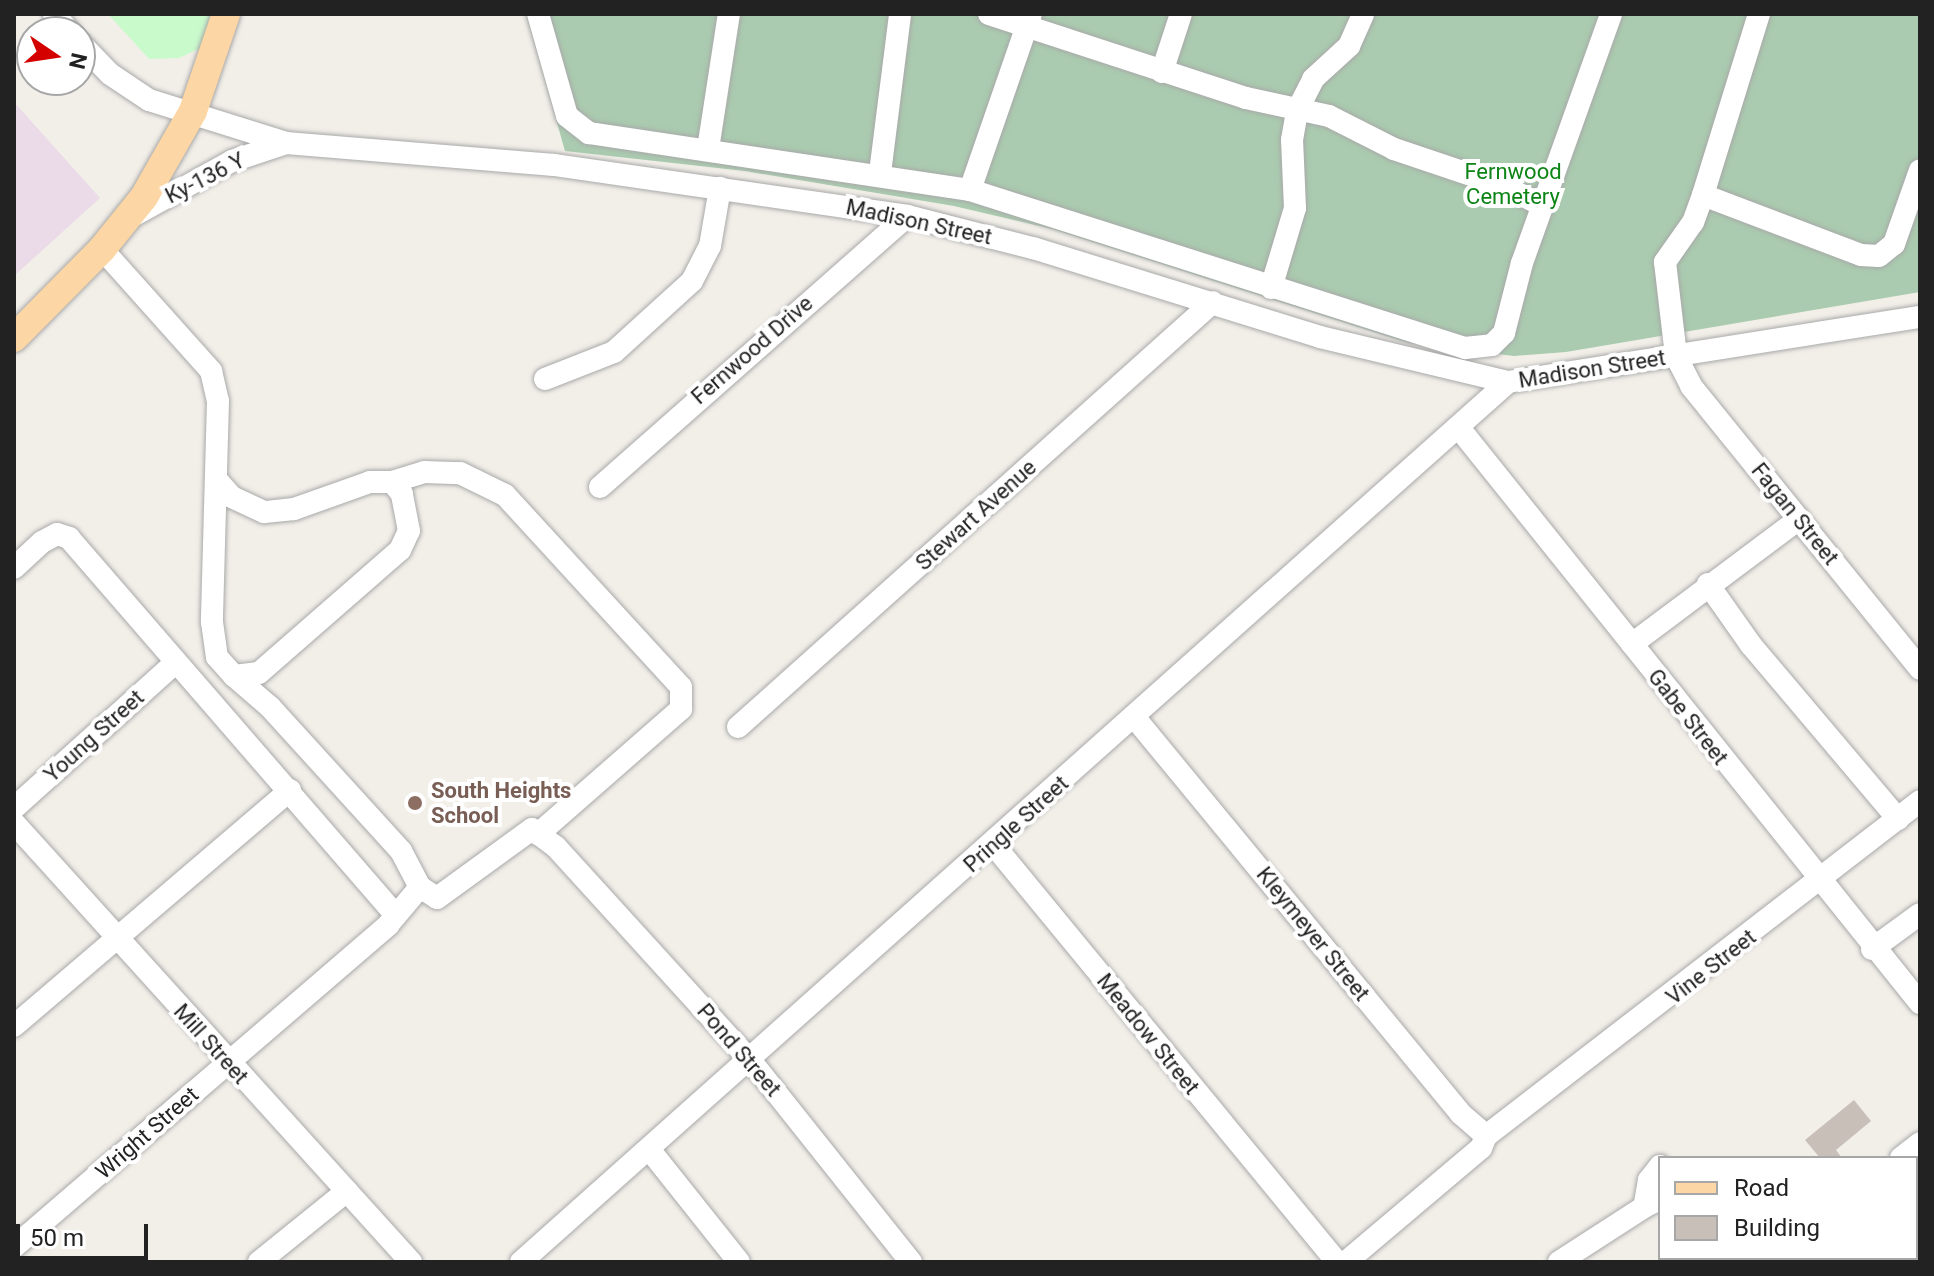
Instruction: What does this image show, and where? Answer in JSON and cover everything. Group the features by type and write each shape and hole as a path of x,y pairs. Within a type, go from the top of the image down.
{"main road":[{"path":"14,338 127,220 193,111 226,14"}],"street":[{"path":"538,14 572,124 589,133 880,173 970,190 1441,343 1465,348 1492,345 1508,324 1522,263 1611,14"},
{"path":"708,149 729,14"},
{"path":"880,173 900,14"},
{"path":"989,14 1030,20 1162,72 1297,111 1329,116 1394,149 1504,186 1543,206"},
{"path":"1162,72 1181,14"},
{"path":"1271,288 1295,208 1291,168 1297,111 1313,79 1349,46 1363,14"},
{"path":"1676,356 1665,262 1693,222 1759,14"},
{"path":"970,190 1030,20"},
{"name":"Madison Street","path":"96,58 125,86 149,100 193,111 286,143 440,153 720,188 907,216 1213,302 1320,337 1508,382 1920,317"},
{"name":"Ky-136 Y","path":"127,220 232,161 286,143"},
{"path":"1703,195 1861,255 1879,256 1894,244 1920,170"},
{"path":"545,379 614,352 692,281 710,246 720,188"},
{"name":"Fernwood Drive","path":"600,487 907,216"},
{"path":"102,249 211,371 218,401 212,622 217,657 270,707 401,851 420,887 437,898 532,829 547,841 681,709 681,687 505,495 460,473 424,472 392,482 370,482 294,509 264,512 232,497 216,479"},
{"name":"Stewart Avenue","path":"738,727 1213,302"},
{"name":"Fagan Street","path":"1676,356 1691,386 1920,669"},
{"name":"Pringle Street","path":"521,1262 751,1061 1508,382"},
{"name":"Gabe Street","path":"1459,428 1819,883 1920,1003"},
{"path":"234,676 259,673 400,550 409,531 402,494 392,482"},
{"path":"1632,644 1708,584 1799,519"},
{"path":"14,568 49,538 69,538 174,664 290,790 396,915"},
{"path":"1708,584 1788,691 1898,819"},
{"name":"Young Street","path":"14,808 174,664"},
{"name":"Kleymeyer Street","path":"1135,718 1461,1114 1493,1134"},
{"path":"14,1026 290,790"},
{"name":"Vine Street","path":"1346,1262 1481,1148 1493,1134 1819,883 1920,801"},
{"name":"Mill Street","path":"14,823 227,1064 411,1262"},
{"name":"Pond Street","path":"547,841 751,1061 911,1262"},
{"name":"Meadow Street","path":"993,844 1337,1262"},
{"name":"Wright Street","path":"14,1247 396,915 420,887"},
{"path":"1872,949 1920,914"},
{"path":"1904,1156 1920,1143"},
{"path":"649,1149 739,1262"},
{"path":"1559,1262 1652,1203 1649,1180 1658,1169"},
{"path":"259,1262 347,1191"}],"shaded area":[{"path":"14,102 100,198 14,276"}],"green space":[{"path":"108,14 222,14 220,39 179,58 149,59"},
{"name":"Fernwood Cemetery","path":"526,14 1920,14 1920,292 1566,352 1514,356 1408,343 1052,229 954,206 745,171 565,151"}],"building":[{"path":"1854,1100 1871,1121 1836,1150 1840,1156 1818,1156 1805,1140"}],"place":[{"name":"South Heights School","path":"415,803"}]}
